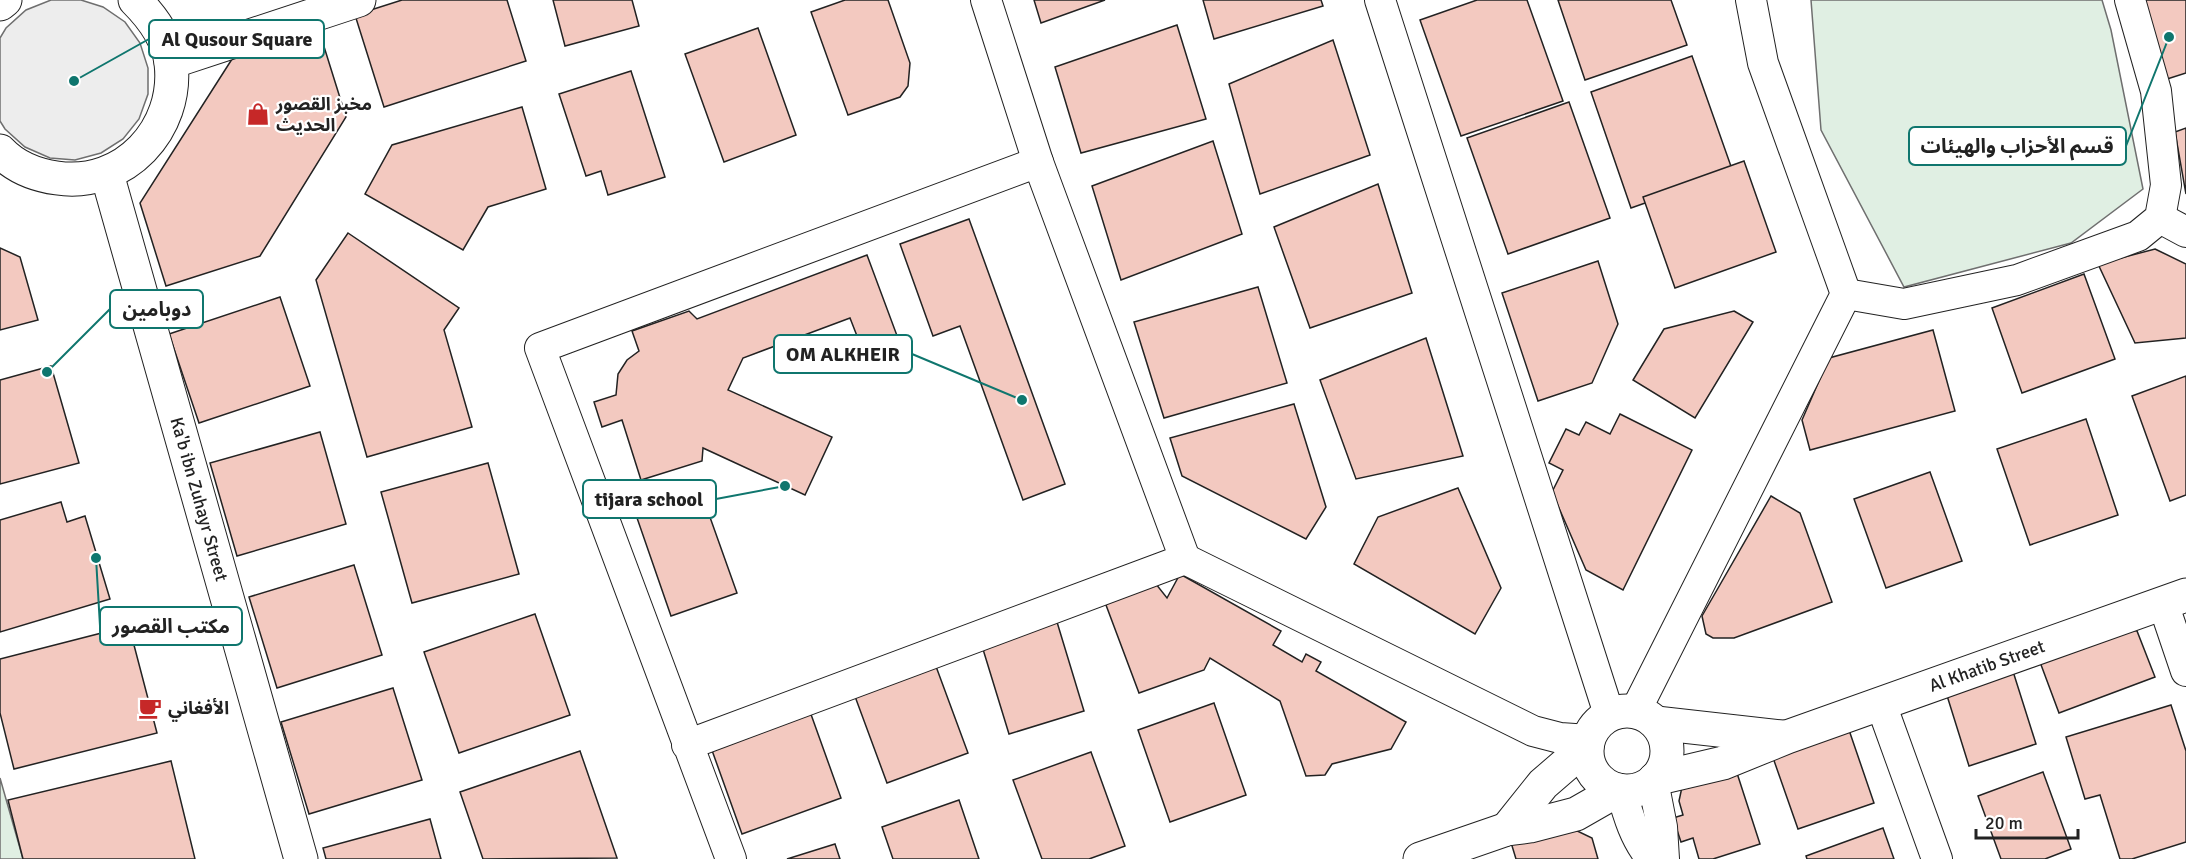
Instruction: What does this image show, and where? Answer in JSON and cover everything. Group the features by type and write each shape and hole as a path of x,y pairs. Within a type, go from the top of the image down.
{"main road":[{"path":"0,4 4,0"},
{"path":"0,151 9,160 40,176 74,181 107,174 137,156 159,129 171,97 171,62 163,36 149,13 135,0"},
{"path":"171,62 359,0"},
{"name":"Ka'b ibn Zuhayr Street","path":"107,174 301,859"},
{"name":"Al Khatib Street","path":"1654,780 1723,763 1787,737 2174,599"},
{"path":"1506,829 1543,784 1588,743 1597,725 1633,716 1662,731 1667,751 1661,771 1654,780 1638,789 1620,790 1609,787 1594,774 1587,756 1588,743"},
{"name":"Al Khatib Street","path":"1633,716 1787,737"},
{"path":"1420,859 1506,829 1530,826 1576,813 1620,790"}],"street":[{"path":"986,0 1038,162 1185,559 1533,730 1588,743"},
{"path":"1380,0 1633,716"},
{"path":"1633,716 1846,294 1763,63 1751,0"},
{"path":"1846,294 1904,304 2017,280 2173,225 2166,185 2156,91 2130,0"},
{"path":"731,859 540,348 1038,162"},
{"path":"687,745 1185,559"},
{"path":"2174,599 2186,671"},
{"path":"1881,704 1937,859"},
{"path":"1654,780 1662,827 1664,859"},
{"path":"1620,790 1636,835 1652,859"}],"green space":[{"path":"1811,0 2102,0 2111,30 2143,189 2071,243 1904,287 1821,130"},
{"path":"0,778 23,859 0,859"}],"shaded area":[{"path":"51,0 81,0 103,7 125,22 140,43 148,68 148,94 139,119 123,139 101,153 75,160 50,158 25,147 5,129 0,121 0,38 6,28 26,10"}],"building":[{"path":"402,0 507,0 526,61 384,107 355,15"},
{"path":"553,0 632,0 639,26 565,46"},
{"path":"845,0 888,0 910,63 908,86 900,97 848,115 811,12"},
{"path":"1034,0 1105,0 1041,23"},
{"path":"1203,0 1321,0 1323,6 1214,39"},
{"path":"1477,0 1527,0 1563,101 1461,136 1420,20"},
{"path":"1558,0 1671,0 1687,45 1585,80"},
{"path":"2142,0 2186,0 2186,73 2164,80"},
{"path":"316,21 346,117 260,256 166,286 140,203 241,45"},
{"path":"1177,25 1206,119 1081,153 1055,67"},
{"path":"758,28 796,135 724,162 685,54"},
{"path":"1333,40 1370,155 1260,194 1229,84"},
{"path":"1692,56 1733,172 1631,208 1591,92"},
{"path":"631,71 665,177 608,195 601,171 586,176 559,94"},
{"path":"1569,102 1610,218 1508,254 1467,138"},
{"path":"522,107 546,189 488,207 463,250 365,194 392,145"},
{"path":"2186,128 2186,194 2175,132"},
{"path":"1213,141 1242,234 1121,280 1092,186"},
{"path":"1744,161 1776,252 1675,288 1643,197"},
{"path":"1378,184 1412,293 1310,328 1274,227"},
{"path":"969,219 1065,484 1023,500 960,326 933,336 900,244"},
{"path":"348,233 459,308 444,330 472,427 367,457 316,280"},
{"path":"0,248 20,257 38,320 0,330"},
{"path":"2155,249 2186,264 2186,338 2135,343 2098,264"},
{"path":"867,255 899,341 864,354 850,318 743,358 728,390 832,437 805,495 703,448 702,461 641,480 622,420 602,427 594,402 616,395 618,374 627,360 639,351 632,331 689,311 697,319"},
{"path":"1598,261 1618,324 1592,383 1538,401 1502,293"},
{"path":"2084,274 2115,359 2022,393 1992,308"},
{"path":"1258,287 1287,383 1164,418 1134,322"},
{"path":"280,297 310,386 199,423 169,334"},
{"path":"1734,311 1753,322 1695,418 1633,380 1664,329"},
{"path":"1933,330 1955,411 1810,450 1802,420 1829,358"},
{"path":"1426,338 1463,456 1356,479 1320,380"},
{"path":"51,366 79,463 0,484 0,380"},
{"path":"2186,376 2186,495 2170,501 2132,396"},
{"path":"1294,404 1326,507 1306,539 1182,476 1170,438"},
{"path":"1620,414 1692,450 1623,590 1586,570 1552,492 1563,470 1549,463 1566,429 1579,435 1586,422 1610,434"},
{"path":"2086,419 2118,515 2030,545 1997,449"},
{"path":"320,432 346,524 237,556 210,463"},
{"path":"488,463 519,574 412,603 381,492"},
{"path":"1930,472 1962,561 1886,588 1854,499"},
{"path":"1458,488 1501,588 1475,634 1354,564 1378,517"},
{"path":"701,492 737,593 671,616 636,515"},
{"path":"1771,496 1800,513 1832,602 1734,638 1713,638 1706,634 1702,616"},
{"path":"61,502 67,522 85,516 110,599 0,632 0,520"},
{"path":"354,565 382,655 277,688 249,597"},
{"path":"1180,574 1281,631 1273,645 1302,662 1306,654 1321,662 1316,671 1406,722 1391,749 1332,764 1325,775 1306,776 1280,701 1210,658 1204,670 1139,693 1103,597 1156,584 1167,598"},
{"path":"535,614 570,715 459,753 424,652"},
{"path":"1057,622 1084,711 1009,734 982,646"},
{"path":"129,626 157,733 14,769 0,713 0,659"},
{"path":"2122,628 2137,631 2155,677 2059,713 2037,654"},
{"path":"934,661 968,753 887,783 853,691"},
{"path":"2011,665 2036,744 1969,766 1944,686"},
{"path":"393,688 422,780 309,814 281,722"},
{"path":"1214,703 1246,795 1170,822 1138,730"},
{"path":"2171,705 2186,751 2186,842 2132,859 2120,859 2100,795 2085,799 2066,737"},
{"path":"808,706 841,798 742,834 709,742"},
{"path":"1849,730 1874,803 1798,829 1771,752"},
{"path":"580,751 617,858 483,859 460,792"},
{"path":"1091,752 1125,846 1089,859 1042,859 1013,780"},
{"path":"171,761 195,859 23,859 8,800"},
{"path":"1736,770 1760,844 1713,859 1699,859 1693,838 1681,842 1673,818 1683,815 1679,801 1682,787"},
{"path":"2043,772 2071,849 2045,859 2001,859 1978,796"},
{"path":"959,800 979,859 893,859 882,827"},
{"path":"1544,815 1592,838 1598,859 1516,859 1506,826"},
{"path":"430,819 441,859 326,859 323,848"},
{"path":"1883,828 1894,859 1807,859 1806,856"},
{"path":"835,844 840,859 787,859"}],"place":[{"name":"قسم الأحزاب والهيئات","path":"2169,37"},
{"name":"Al Qusour Square","path":"74,81"},
{"name":"مخبز القصور الحديث","path":"258,114"},
{"name":"دوبامين","path":"47,372"},
{"name":"OM ALKHEIR","path":"1022,400"},
{"name":"tijara school","path":"785,486"},
{"name":"مكتب القصور","path":"96,558"},
{"name":"الأفغاني","path":"150,708"}]}
